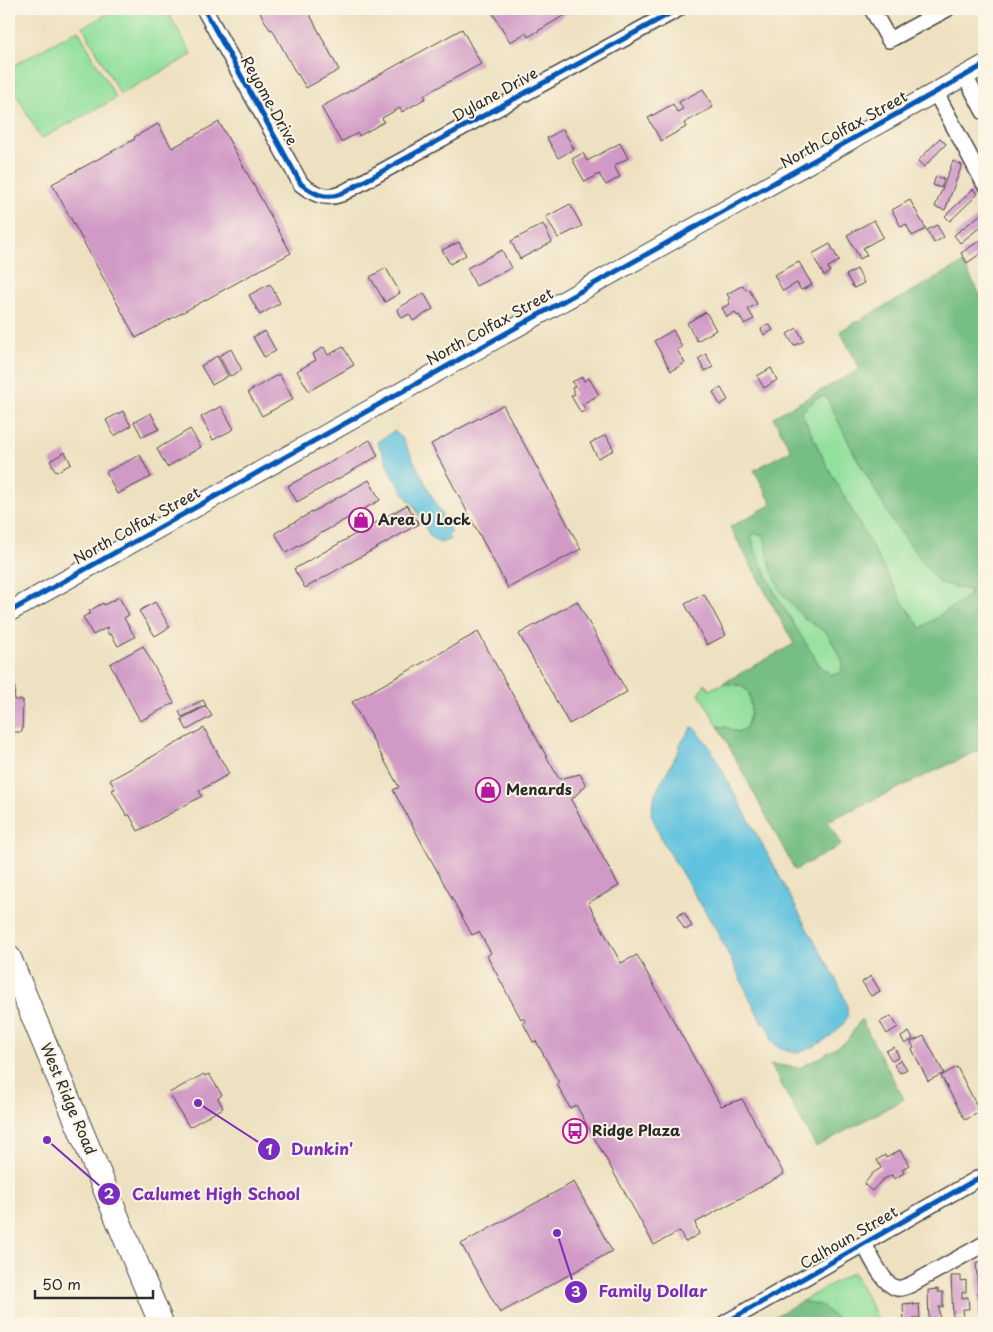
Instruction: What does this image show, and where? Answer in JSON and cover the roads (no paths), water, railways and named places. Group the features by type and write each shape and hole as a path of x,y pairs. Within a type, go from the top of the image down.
{"main road":[{"name":"West Ridge Road","path":"9,958 161,1323"}],"street":[{"name":"Reyome Drive","path":"204,9 301,184 313,194 322,196"},
{"name":"Dylane Drive","path":"322,196 328,197 341,194 678,9"},
{"path":"872,9 889,40 947,9"},
{"name":"North Colfax Street","path":"9,612 984,65"},
{"path":"965,76 984,112"},
{"path":"936,92 984,183"},
{"name":"Calhoun Street","path":"725,1323 984,1175"},
{"path":"864,1244 885,1280 896,1288 901,1288 912,1284 984,1244"}],"water":[{"path":"394,431 402,438 451,533 448,536 450,540 439,543 430,536 413,504 390,472 377,442"},
{"path":"692,727 695,728 711,749 842,991 846,1002 847,1017 840,1027 822,1042 803,1051 793,1052 785,1050 777,1046 770,1039 771,1033 766,1024 762,1023 717,931 664,844 651,814 655,794 679,750 679,746"}],"place":[{"name":"Area U Lock","path":"361,520"},
{"name":"Menards","path":"488,790"},
{"name":"Dunkin'","path":"198,1103"},
{"name":"Ridge Plaza","path":"575,1131"},
{"name":"Calumet High School","path":"47,1140"},
{"name":"Family Dollar","path":"557,1233"}]}
